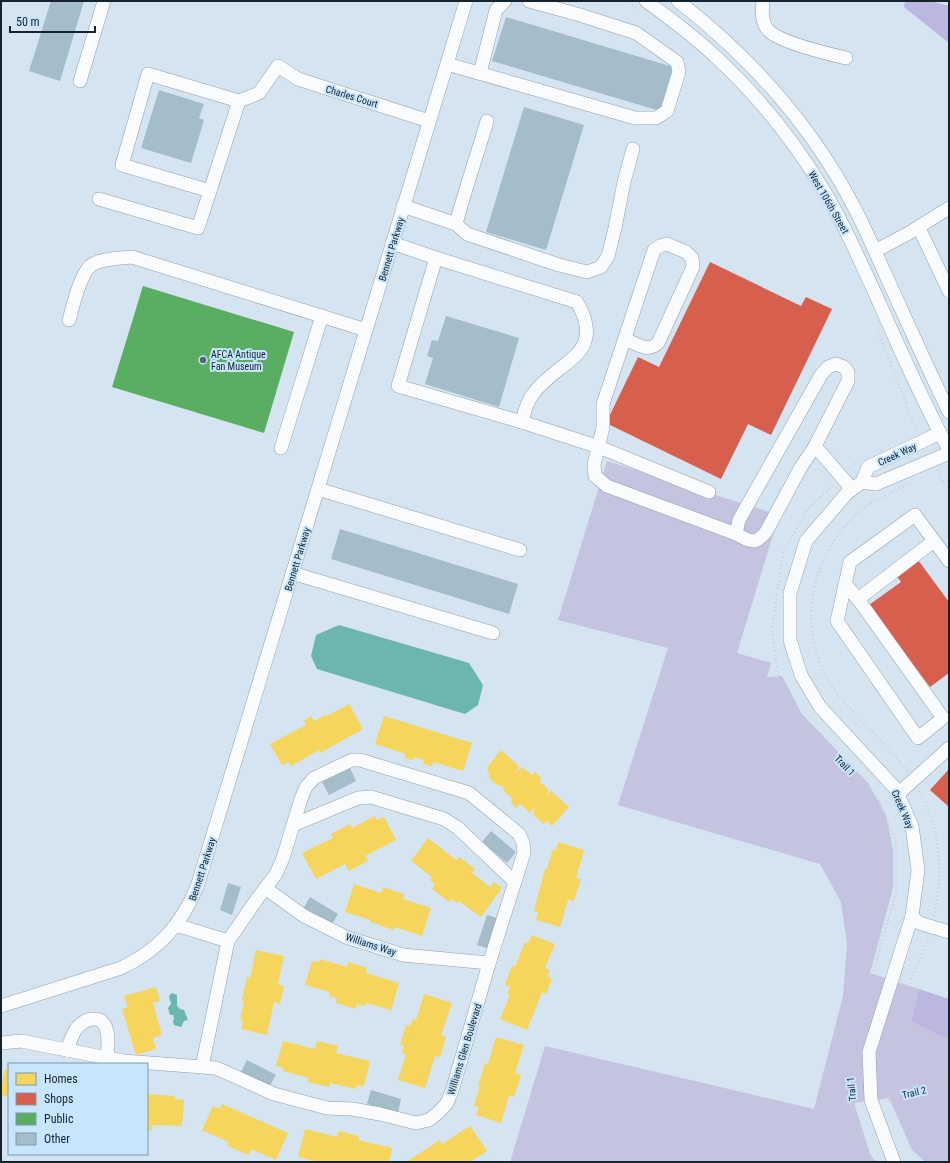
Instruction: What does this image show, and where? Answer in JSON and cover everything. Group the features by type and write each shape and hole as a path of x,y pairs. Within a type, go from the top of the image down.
{"street":[{"path":"80,81 104,1"},
{"name":"Bennett Parkway","path":"1,1006 121,968 135,962 160,944 183,917 191,903 466,1"},
{"path":"480,73 496,10 505,1"},
{"path":"447,64 635,118 656,118 667,111 679,72 677,62 636,34 580,15 529,1"},
{"name":"West 106th Street","path":"678,1 736,49 798,119 814,141 855,209 949,412"},
{"path":"763,1 762,18 769,31 784,39 809,48 846,58"},
{"name":"West 106th Street","path":"642,6 697,40 738,78 776,122 804,160 824,189 844,225 916,384 946,443"},
{"name":"Charles Court","path":"239,101 259,93 278,66 298,79 429,120"},
{"path":"99,199 198,228 210,191 239,101 148,74 122,165 210,191"},
{"path":"456,224 487,121"},
{"path":"404,206 456,224 467,234 559,265 587,272 601,267 608,256 616,228 624,182 633,149"},
{"path":"875,251 947,213"},
{"path":"919,228 949,291"},
{"path":"392,243 578,302 584,312 587,325 586,340 580,352 532,394 522,422"},
{"path":"625,339 648,348 654,347 658,342 693,267 692,258 686,252 667,244 654,250 603,404 603,427 594,465 595,476 607,486 736,534 751,542 760,539 766,532 801,467 815,446 848,381 848,372 844,367 836,364 828,367 821,375 739,520 736,534"},
{"path":"69,320 84,274 92,265 110,258 132,256 366,330"},
{"path":"436,258 398,386 522,422 599,448 709,492"},
{"path":"281,448 322,316"},
{"name":"Creek Way","path":"894,1162 871,1100 869,1052 912,916 918,870 912,826 895,788 820,707 801,675 790,640 790,593 806,541 857,486 868,467 946,443"},
{"name":"Creek Way","path":"857,486 876,484 946,443"},
{"path":"815,446 841,477 857,486"},
{"path":"318,489 520,550"},
{"path":"845,584 858,599 946,722 918,738 837,621 845,584 850,562 915,515 949,561"},
{"path":"858,599 934,541"},
{"path":"292,573 493,633"},
{"path":"898,794 949,748"},
{"name":"Williams Glen Boulevard","path":"1,1043 22,1041 123,1061 202,1067 216,1068 274,1094 327,1108 352,1109 416,1123 429,1120 440,1112 447,1103 452,1091 489,963 524,853 523,843 518,834 469,794 360,760 352,760 314,778 306,786 283,858 276,874 228,941 202,1067"},
{"path":"293,825 358,798 371,797 444,819 458,828 515,882"},
{"name":"Williams Way","path":"265,888 304,916 346,937 403,955 489,963"},
{"path":"912,916 919,923 949,932"},
{"path":"176,925 228,941"},
{"path":"67,1050 76,1030 83,1022 90,1019 96,1019 105,1025 108,1039 107,1058"}],"path":[{"path":"625,1 642,6"},
{"path":"876,329 903,394 910,417 917,430"},
{"name":"Trail 1","path":"860,461 853,464 808,509 783,552 772,631 780,688 805,723 879,800 896,843 896,893 852,1047 849,1072 851,1098 859,1133 872,1162"},
{"path":"938,470 949,490"},
{"path":"918,788 932,818 939,856 939,886 934,917"},
{"path":"889,824 871,830 866,839 870,859 870,885 863,910 889,919"},
{"path":"889,1101 888,1074 892,1045 912,976 924,950 928,936"},
{"name":"Trail 2","path":"878,1099 919,1093 949,1079"}],"shaded area":[{"path":"905,1 930,1 949,6 949,43 904,7"},
{"path":"607,461 779,515 737,653 771,663 767,677 782,676 802,714 868,783 886,815 893,850 893,888 870,973 919,989 911,1021 949,1040 949,1162 925,1162 912,1150 889,1098 854,1103 870,1154 876,1162 510,1162 545,1046 814,1109 843,996 847,944 841,902 820,864 618,805 668,648 558,620"},
{"path":"339,625 469,663 483,685 478,705 465,714 317,669 311,656 316,635"},
{"path":"919,989 949,999 949,1040 911,1021"},
{"path":"172,993 177,995 177,1006 184,1010 188,1020 184,1021 181,1027 174,1025 173,1015 170,1015 168,1008 171,1004 169,996"}],"building: Homes":[{"path":"349,704 363,729 320,753 319,750 291,766 289,762 282,765 270,744 306,725 304,721 311,716 314,721"},
{"path":"384,716 472,743 463,771 433,762 432,766 423,764 424,760 414,757 413,760 404,758 406,754 375,744"},
{"path":"501,750 519,766 516,773 522,767 532,775 535,772 541,777 540,782 549,790 547,796 551,791 569,807 552,826 547,821 544,824 533,815 535,807 530,813 520,804 517,808 511,803 512,798 503,790 504,787 498,785 489,778 490,774 487,771 489,765"},
{"path":"375,816 377,820 384,817 396,840 365,856 368,861 349,871 345,864 316,879 302,853 333,838 331,834 350,824 352,828"},
{"path":"428,838 456,860 459,857 475,869 472,873 490,887 494,882 502,888 481,917 459,901 458,903 451,899 449,902 432,889 435,885 430,880 432,877 411,861"},
{"path":"558,842 584,850 576,878 581,879 574,901 568,900 560,927 536,920 538,912 534,911 545,869 547,869 553,849 556,850"},
{"path":"354,884 381,893 383,887 404,894 403,899 431,908 422,936 395,927 394,930 370,922 371,920 345,912"},
{"path":"532,935 555,944 545,968 550,970 547,976 552,979 546,994 542,992 527,1030 500,1019 510,995 507,994 510,987 505,985 512,966 515,967 525,942 528,943"},
{"path":"256,950 284,956 278,984 284,986 280,1004 274,1002 267,1035 241,1029 243,1021 240,1020 244,1001 242,1000 247,977 250,978"},
{"path":"320,959 347,967 348,962 367,968 366,973 399,983 391,1010 366,1003 364,1006 357,1004 356,1009 336,1003 337,998 329,996 330,992 305,985 312,961 319,962"},
{"path":"156,987 160,1001 153,1003 162,1035 153,1038 156,1049 136,1055 122,1009 128,1007 124,996"},
{"path":"424,994 452,1003 441,1035 446,1037 440,1057 435,1056 425,1088 398,1080 406,1054 402,1053 404,1046 400,1045 406,1025 410,1026 413,1019 416,1020"},
{"path":"496,1037 524,1045 515,1073 521,1075 514,1097 509,1095 501,1123 476,1115 479,1107 474,1106 485,1063 488,1064"},
{"path":"283,1041 315,1049 317,1041 338,1046 336,1053 370,1061 364,1086 357,1085 356,1089 330,1083 329,1087 308,1082 309,1078 283,1071 284,1068 276,1066"},
{"path":"5,1069 8,1070 8,1097 1,1095"},
{"path":"148,1094 175,1096 175,1099 184,1100 182,1126 152,1125 152,1130 148,1130"},
{"path":"222,1104 288,1133 276,1160 251,1149 249,1155 227,1146 229,1142 202,1130 213,1106 220,1109"},
{"path":"470,1126 487,1151 470,1162 406,1162 440,1140 442,1144"},
{"path":"305,1129 337,1137 339,1131 359,1136 358,1140 392,1148 389,1162 319,1162 298,1157"}],"building: Shops":[{"path":"710,262 801,306 806,297 832,309 771,435 748,424 721,479 606,423 638,357 659,367"},
{"path":"918,560 949,602 949,673 930,687 869,605 901,582 896,575"},
{"path":"949,769 949,807 930,790"}],"building: Public":[{"name":"AFCA Antique Fan Museum","path":"143,286 294,332 264,433 112,387"}],"building: Other":[{"path":"51,1 84,1 60,81 29,71"},
{"path":"506,17 673,67 660,111 492,61"},
{"path":"159,90 204,104 199,118 204,120 191,163 141,148"},
{"path":"524,107 584,125 546,250 486,232"},
{"path":"446,316 519,338 499,407 425,384 433,358 427,356 432,340 438,341"},
{"path":"340,529 518,584 509,614 331,559"},
{"path":"350,768 356,781 329,795 322,782"},
{"path":"491,831 516,852 507,863 482,842"},
{"path":"228,883 241,887 232,915 220,910"},
{"path":"310,897 338,914 331,926 303,909"},
{"path":"487,915 500,919 490,949 477,945"},
{"path":"247,1060 276,1075 269,1087 241,1072"},
{"path":"371,1090 401,1099 398,1113 367,1104"}],"place":[{"name":"AFCA Antique Fan Museum","path":"203,360"}]}
